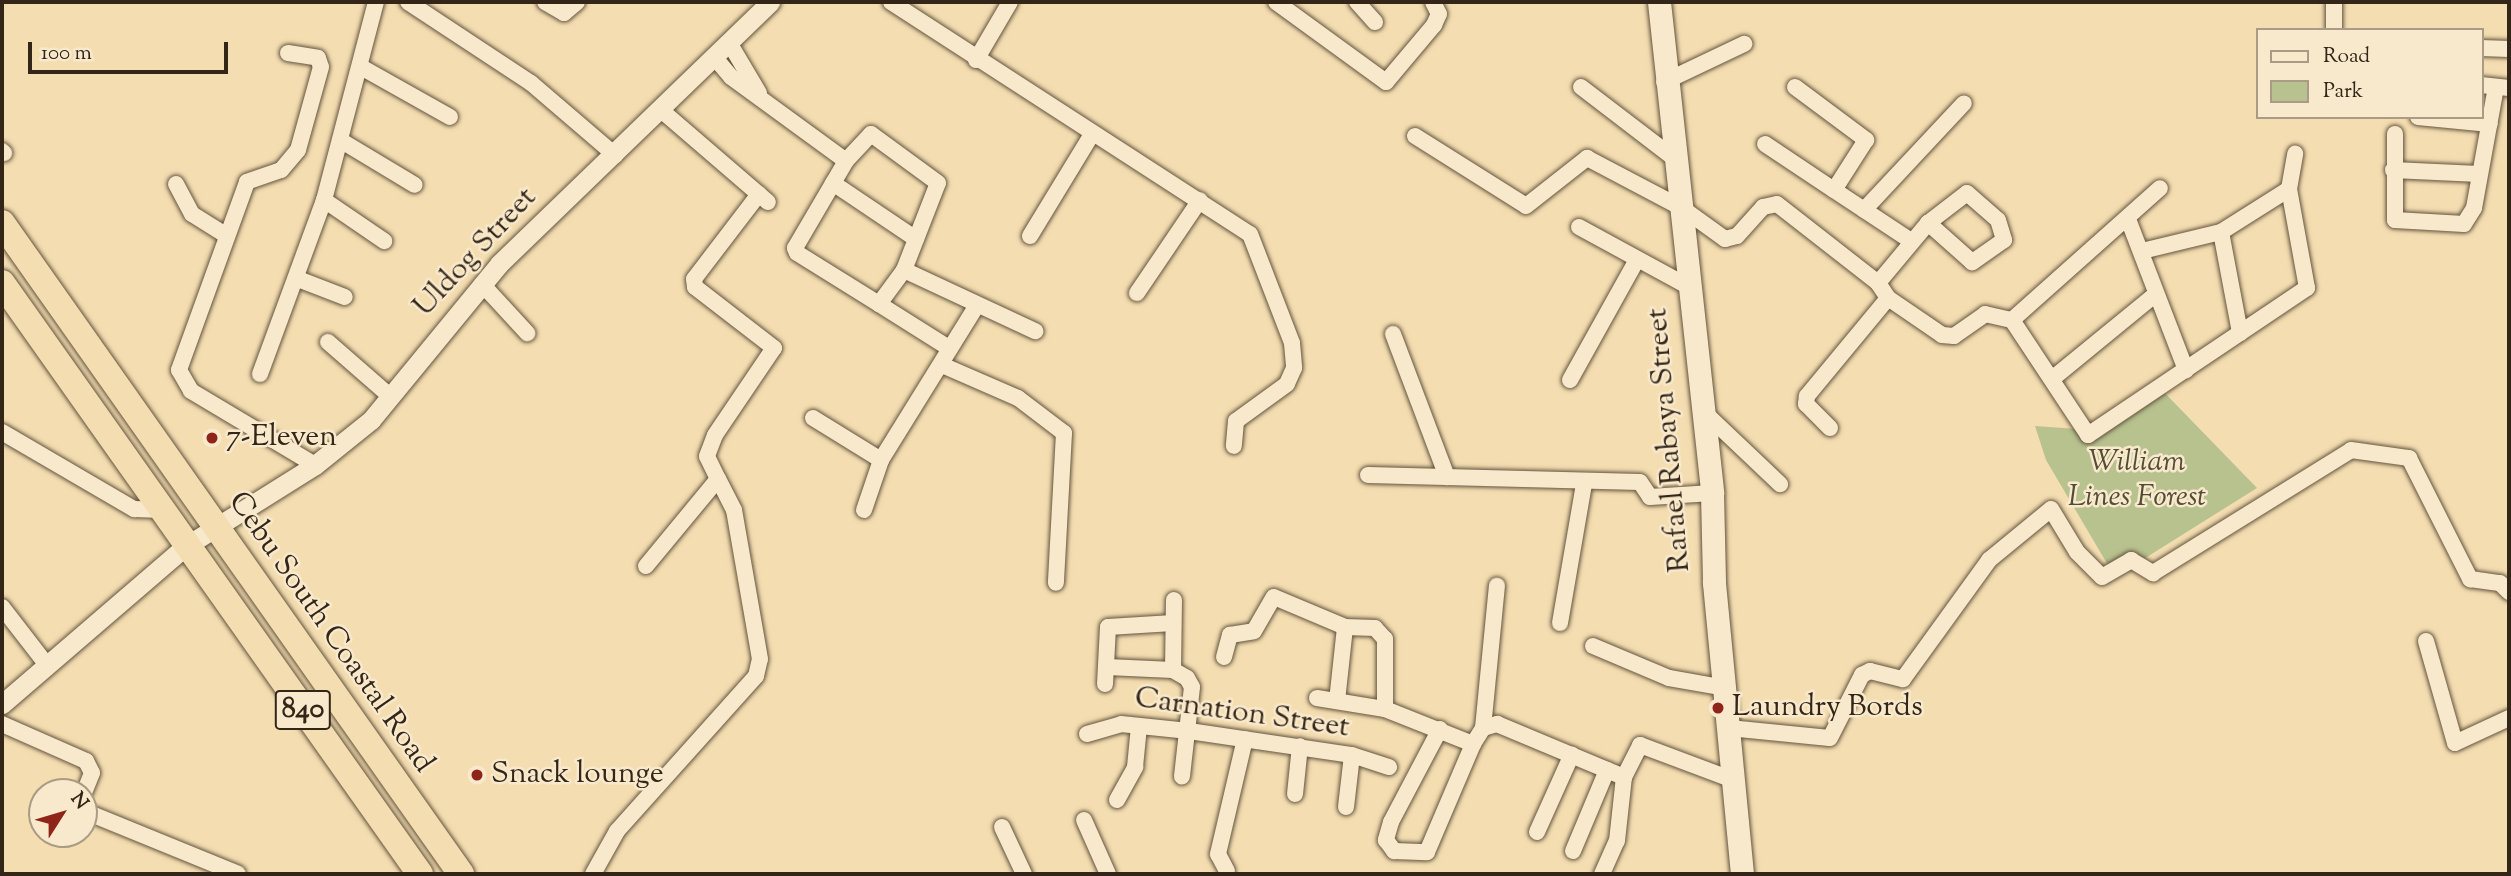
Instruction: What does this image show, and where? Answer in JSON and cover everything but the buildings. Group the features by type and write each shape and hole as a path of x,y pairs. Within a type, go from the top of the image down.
{"highway":[{"name":"Cebu South Coastal Road","path":"2,223 461,874"},
{"name":"840","path":"2,282 420,874"}],"main road":[{"name":"Rafael Rabaya Street","path":"1659,2 1664,82 1682,208 1713,493 1713,583 1726,688 1742,874"}],"street":[{"path":"260,374 298,279 324,200 376,2"},
{"path":"408,2 531,83 615,155"},
{"path":"545,2 564,13 577,2"},
{"name":"Uldog Street","path":"186,546 315,465 390,396 482,284 716,59 770,2"},
{"path":"891,2 976,60 1250,234 1292,343 1294,368 1287,384 1243,412 1234,446"},
{"path":"976,60 1010,2"},
{"path":"1276,2 1386,82 1434,25 1439,14 1433,2"},
{"path":"1357,2 1375,22"},
{"path":"2334,2 2334,28"},
{"path":"730,44 759,93"},
{"path":"1664,82 1744,44"},
{"path":"2483,48 2509,49"},
{"path":"288,53 318,58 321,67 298,150 281,170 247,182 178,370 181,382 315,465"},
{"path":"716,59 731,77 759,93 846,161"},
{"path":"361,66 450,117"},
{"path":"1581,87 1674,158"},
{"path":"1795,87 1867,140 1834,190"},
{"path":"2395,134 2393,215 2409,225 2467,222 2496,87"},
{"path":"1864,210 1964,103"},
{"path":"593,874 617,831 756,676 760,659 734,510 707,456 715,435 774,348 695,288 694,279 764,198 661,110"},
{"path":"2439,119 2490,124"},
{"path":"879,304 904,270 938,189 934,179 872,134 846,161 832,183 797,253 949,348"},
{"path":"1030,236 1092,134"},
{"path":"1415,136 1526,206 1587,158 1682,208 1731,240 1763,207 1777,204 1878,283 1888,298 1948,337 1985,314 2012,320 2088,435 2301,294 2309,282 2289,189 2295,154"},
{"path":"340,140 415,185"},
{"path":"1765,144 1911,241"},
{"path":"2393,170 2479,174"},
{"path":"832,183 916,239"},
{"path":"176,184 192,214 226,235"},
{"path":"2012,320 2160,188"},
{"path":"2141,251 2221,232 2289,189"},
{"path":"1878,283 1928,223 1967,193 1998,220 2004,240 1972,262 1928,223"},
{"path":"324,200 384,241"},
{"path":"1137,293 1200,200"},
{"path":"2128,219 2186,370"},
{"path":"1579,227 1635,262 1689,287"},
{"path":"2221,232 2240,333"},
{"path":"1570,380 1635,262"},
{"path":"904,270 1035,331"},
{"path":"298,279 345,297"},
{"path":"482,284 527,332"},
{"path":"2052,379 2156,294"},
{"path":"1830,428 1806,404 1807,396 1888,298"},
{"path":"864,510 881,460 942,366 949,348 977,305"},
{"path":"1393,334 1447,477"},
{"path":"328,342 390,396"},
{"path":"942,366 1018,398 1064,433 1056,583"},
{"path":"1704,412 1780,484"},
{"path":"813,418 881,460"},
{"path":"2,432 134,509 162,510"},
{"path":"1729,728 1830,738 1862,676 1870,671 1903,679 1989,560 2051,509 2077,552 2102,577 2131,560 2153,573 2351,450 2409,458 2470,579 2500,583 2509,592"},
{"path":"1368,475 1584,484 1640,482 1650,497 1713,493"},
{"path":"646,566 718,479"},
{"path":"1560,623 1584,484"},
{"path":"2,704 186,546"},
{"path":"1440,729 1391,822 1387,847 1422,856 1473,744 1490,726 1497,586"},
{"path":"1224,657 1230,635 1254,631 1274,597 1345,627 1382,633 1385,709"},
{"path":"1173,670 1174,600"},
{"path":"2,607 46,664"},
{"path":"1105,684 1108,626 1173,624"},
{"path":"1337,701 1345,627"},
{"path":"2426,640 2455,743 2509,718"},
{"path":"1593,646 1669,678 1726,688"},
{"path":"1107,667 1173,670 1192,687 1182,776"},
{"path":"1317,698 1385,709 1473,744"},
{"path":"2,724 86,761 92,774 90,778"},
{"path":"1117,800 1135,767 1139,726"},
{"name":"Carnation Street","path":"1087,734 1139,726 1189,731 1352,755 1389,767"},
{"path":"1490,726 1572,754 1625,777"},
{"path":"1230,873 1217,854 1245,739"},
{"path":"1602,874 1617,841 1625,777 1640,745 1648,744 1733,780"},
{"path":"1295,794 1300,746"},
{"path":"1537,832 1572,754"},
{"path":"1346,807 1352,755"},
{"path":"1573,851 1607,770"},
{"path":"98,817 238,874"},
{"path":"1083,820 1108,874"},
{"path":"1002,827 1024,874"}],"green space":[{"name":"William Lines Forest","path":"2159,387 2257,488 2115,577 2046,460 2035,426 2091,430"}],"place":[{"name":"7-Eleven","path":"212,438"},
{"name":"Laundry Bords","path":"1718,708"},
{"name":"Snack lounge","path":"477,775"}]}
